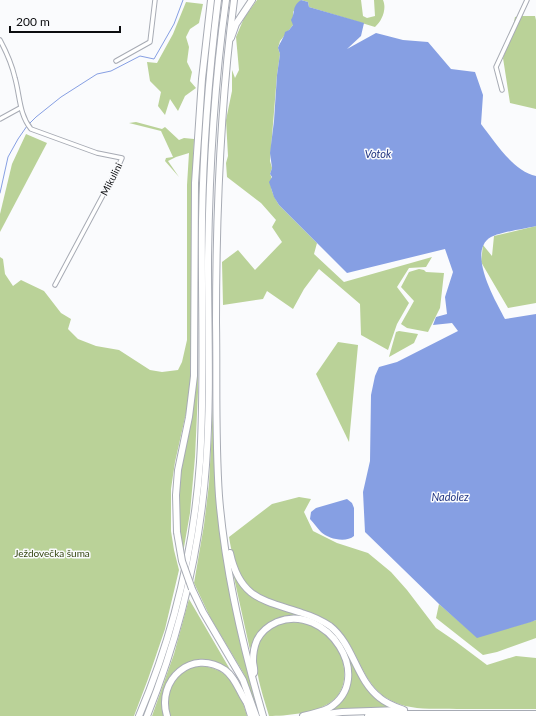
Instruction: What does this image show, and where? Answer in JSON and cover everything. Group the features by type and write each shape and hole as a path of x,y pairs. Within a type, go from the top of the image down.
{"highway":[{"path":"211,0 202,79 195,183 194,376 189,417 178,470 176,495 177,532 186,573 192,589 202,612 243,680 256,716"},
{"path":"139,716 159,663 178,599 191,531 200,464 202,408 203,183 210,78 218,0"},
{"path":"147,716 166,664 182,609 196,546 206,473 209,387 208,261 210,182 216,83 226,0"},
{"path":"234,0 226,61 218,183 216,263 218,466 222,525 236,610 263,716"},
{"path":"226,61 236,24 252,0"},
{"path":"222,525 226,530 233,568 243,584 264,601 312,616 329,625 341,637 372,692 386,703 404,710"},
{"path":"252,676 254,671 253,653 257,641 265,629 271,625 283,620 297,620 310,622 325,629 335,639 345,657 348,675 346,686 338,700 329,708 303,716"},
{"path":"220,640 220,647 234,673 251,716"},
{"path":"168,716 165,700 168,685 179,671 185,667 196,664 211,664 228,672 247,703"},
{"path":"310,716 342,712 404,710 441,712 449,715"},
{"path":"368,716 406,714 536,714"}],"street":[{"path":"116,61 150,42 154,0"},
{"path":"502,90 496,67 527,0"},
{"path":"0,40 8,54 15,79 20,108 0,119"},
{"name":"Mikulini","path":"20,108 26,122 32,128 96,154 122,158 55,285"}],"green space":[{"path":"213,0 205,86 199,181 197,247 198,392 195,457 190,513 183,553 180,531 179,495 181,471 193,407 198,184 203,92"},
{"path":"257,0 301,0 293,12 293,25 280,41 278,48 280,54 270,161 272,168 270,174 274,196 279,205 317,243 314,254 344,282 432,257 426,267 409,268 397,287 409,303 397,324 388,350 361,335 360,304 319,269 304,289 293,309 267,291 263,299 223,305 222,262 238,250 255,270 282,242 272,227 276,220 261,203 227,177 226,163 228,156 226,120 232,91 232,70 235,78 239,70 236,37 244,18"},
{"path":"301,0 361,0 363,16 367,18 375,16 374,0 383,0 384,11 380,22 375,27 309,7 308,2"},
{"path":"186,2 203,4 199,23 190,29 186,37 189,47 187,62 192,72 190,81 196,88 185,96 178,111 170,99 165,115 158,106 161,92 150,81 147,62 157,63 173,34"},
{"path":"535,16 536,20 536,109 510,103 503,58 511,36 515,17"},
{"name":"Ježdovečka šuma","path":"136,122 162,129 165,127 179,140 184,138 194,139 191,232 190,390 171,489 171,531 179,570 165,629 134,716 0,716 0,257 3,259 5,274 13,286 21,280 44,291 61,313 71,319 68,329 78,339 96,346 119,350 150,370 162,372 178,370 182,362 187,340 187,185 189,153 168,161 179,177 165,161 166,158 173,157 161,131 129,123"},
{"path":"26,134 47,143 0,232 0,214 12,164"},
{"path":"536,226 536,303 508,308 481,262 483,245 492,256 494,236"},
{"path":"419,269 426,272 444,273 440,308 428,332 407,328 401,324 414,301 401,287 409,272"},
{"path":"399,331 418,334 414,343 389,357 396,332"},
{"path":"338,342 358,345 349,442 316,374"},
{"path":"213,407 215,484 222,550 240,643 260,716 244,674 210,617 194,583 209,484"},
{"path":"299,497 311,499 304,512 313,531 337,543 368,553 391,572 436,628 487,665 516,656 536,658 536,709 425,708 409,707 394,702 383,696 367,678 351,646 336,627 323,618 269,599 249,586 242,578 237,567 232,554 229,537 272,504"},
{"path":"233,573 248,593 258,599 279,609 315,621 292,617 279,618 267,625 261,631 253,642 250,650"},
{"path":"189,599 235,678 224,667 214,662 209,661 186,664 173,673 165,686 162,701 165,716 152,716 174,654"},
{"path":"439,604 477,637 536,620 536,638 497,652 483,655 436,618"},
{"path":"287,622 311,625 324,632 331,639 342,658 344,678 342,688 336,697 328,704 315,710 269,716 258,675 256,661 257,648 262,637 272,628"},
{"path":"338,639 349,655 359,678 370,693 386,705 394,708 325,712 343,697 348,659"},
{"path":"197,666 217,670 225,674 231,680 240,696 247,716 170,716 167,699 172,685 176,678 182,673"}],"water":[{"path":"301,0 308,2 309,7 364,23 361,36 347,49 376,33 403,40 428,42 451,69 475,72 483,95 481,124 498,147 512,162 528,173 536,176 536,226 495,235 484,244 481,253 485,277 505,319 536,314 536,620 531,622 477,638 439,604 365,532 363,492 370,461 371,395 375,376 379,367 397,362 458,331 452,323 433,325 436,317 447,314 445,297 453,272 445,249 347,273 279,205 274,197 269,182 272,177 270,174 272,168 270,153 280,54 278,48 285,32 293,25 291,20 295,7"},
{"path":"347,499 352,503 354,508 354,536 342,540 328,537 310,519 311,512 316,508"}],"waterway":[{"path":"29,124 61,97 97,74 111,71 140,56 154,59 174,24 183,0"},
{"path":"0,193 8,157 27,126"}],"water label":[{"name":"Votok","path":"378,153"},
{"name":"Nadolez","path":"450,496"}]}
